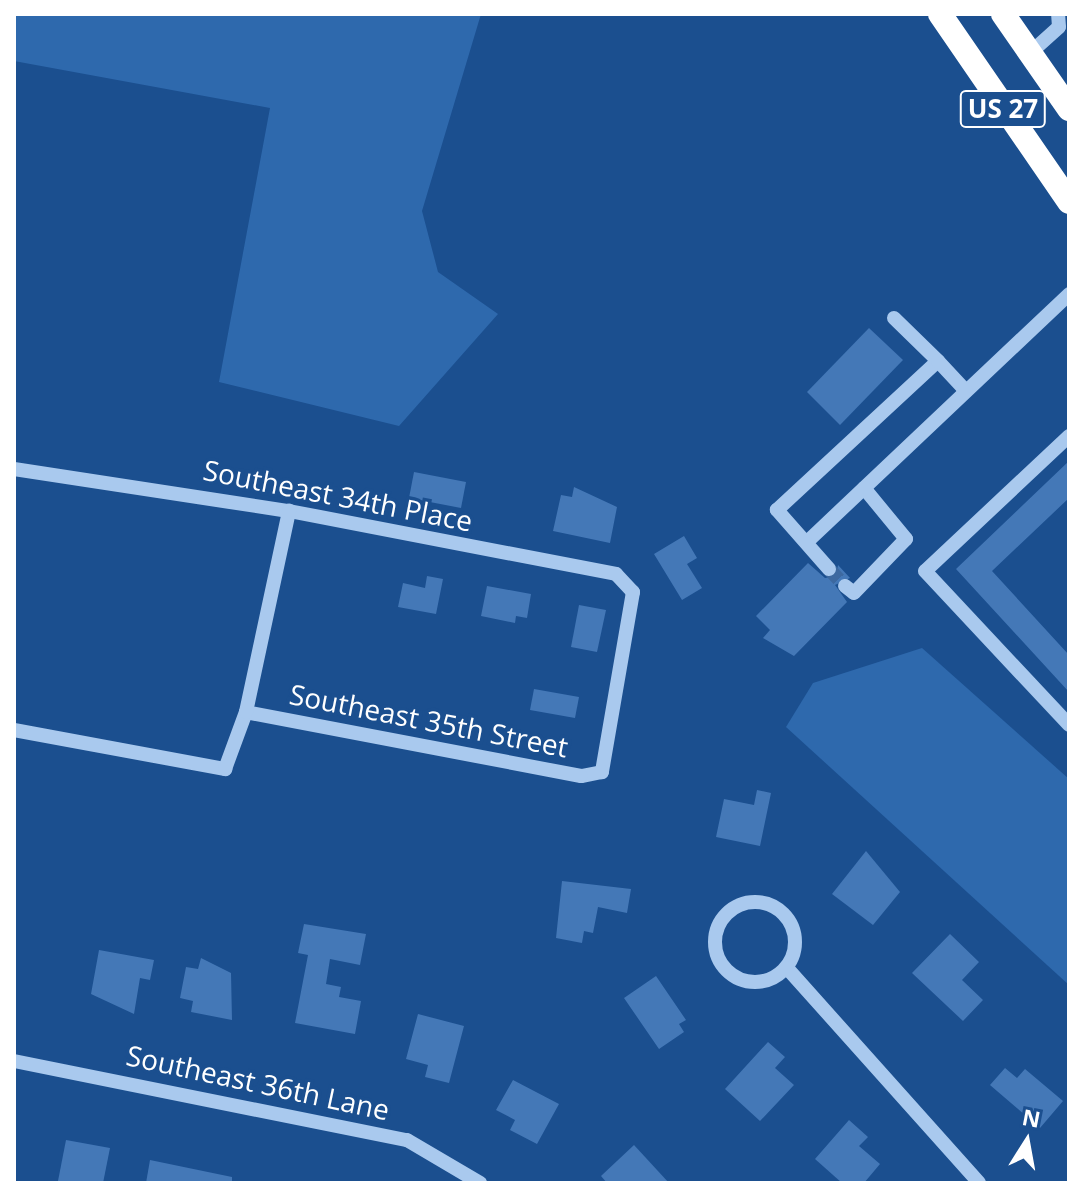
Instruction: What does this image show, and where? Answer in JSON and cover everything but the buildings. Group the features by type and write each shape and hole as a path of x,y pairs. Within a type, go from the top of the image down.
{"highway":[{"name":"US 27","path":"940,14 1069,202"},
{"name":"US 27","path":"1003,14 1069,109"}],"street":[{"path":"1029,54 1062,24"},
{"path":"807,542 1069,294"},
{"path":"894,318 966,391"},
{"path":"829,569 777,510 938,361"},
{"path":"1069,436 925,571 1069,725"},
{"name":"Southeast 34th Place","path":"19,467 289,511 616,574 633,592 602,772"},
{"path":"849,589 906,539 864,488"},
{"path":"14,730 226,766 246,712 289,511"},
{"name":"Southeast 35th Street","path":"246,712 581,776 602,772"},
{"path":"748,903 781,908 794,930 787,968 752,983 722,969 718,936 728,912 748,903"},
{"path":"787,968 979,1183"},
{"name":"Southeast 36th Lane","path":"14,1061 407,1140 480,1183"}],"shaded area":[{"path":"14,14 481,14 422,211 438,272 498,314 399,426 219,382 270,108 14,61"},
{"path":"922,648 1069,779 1069,985 786,727 813,683"}],"tunnel":[{"path":"829,569 845,586"}]}
